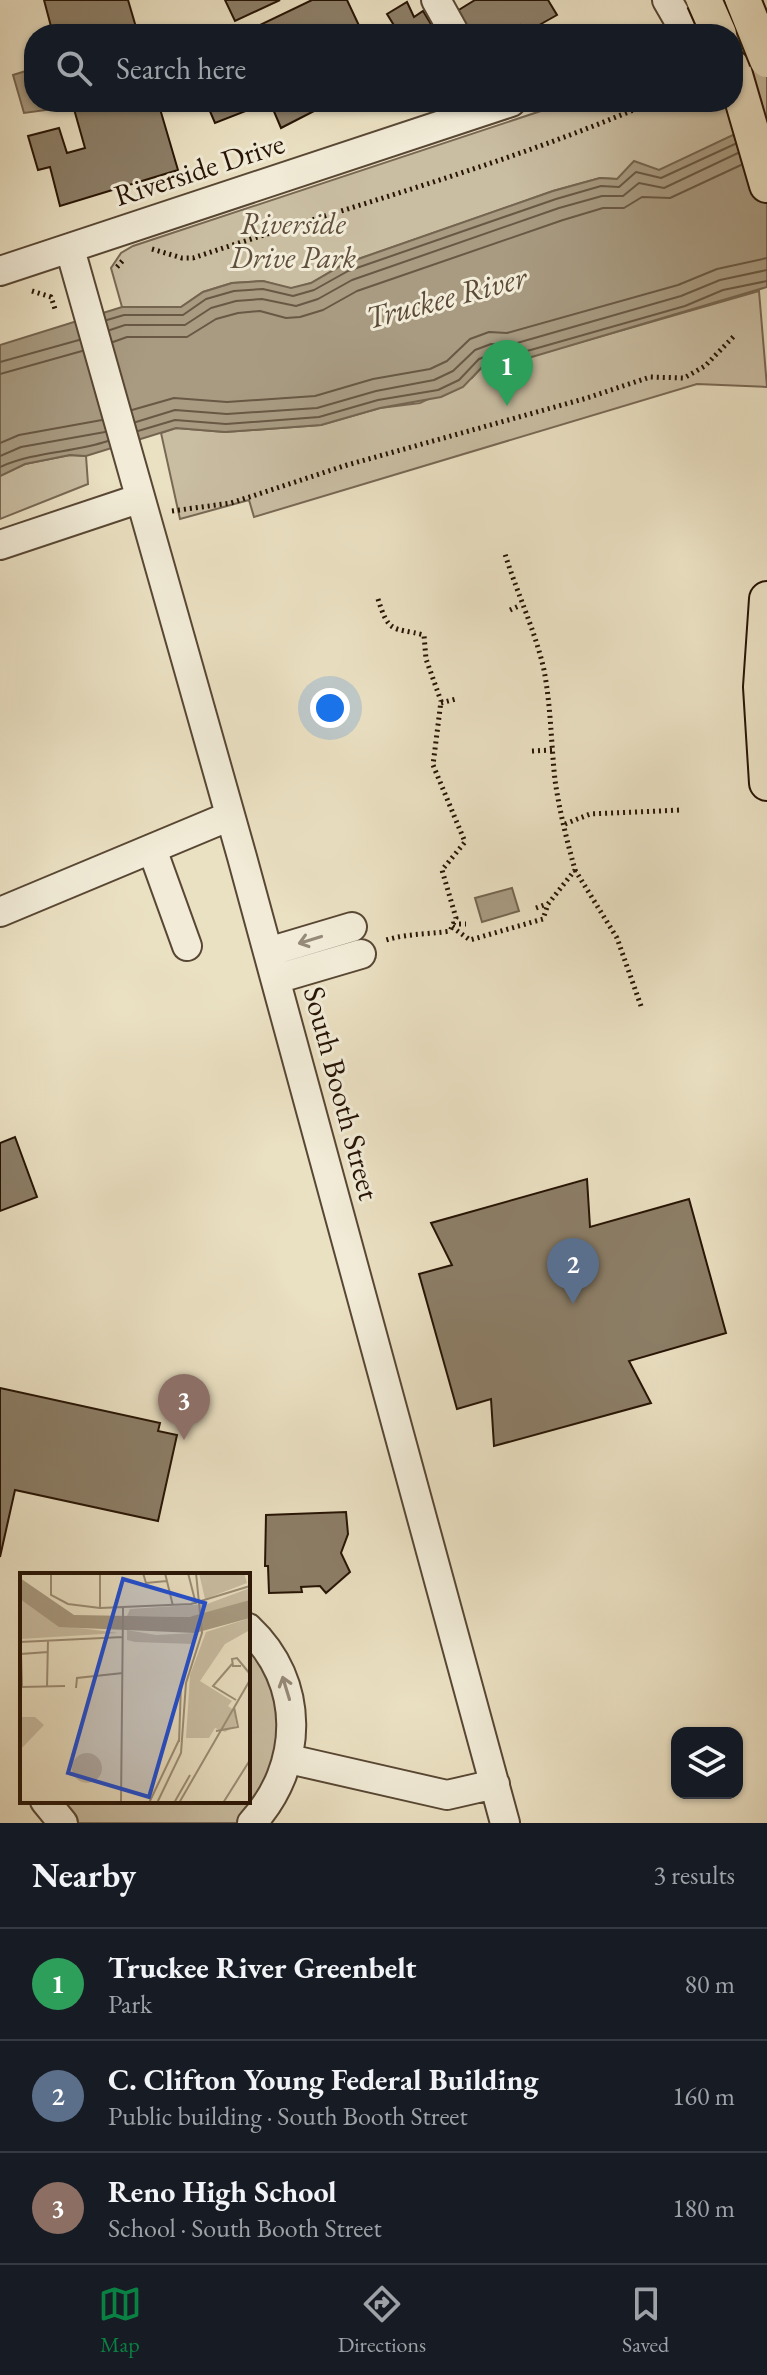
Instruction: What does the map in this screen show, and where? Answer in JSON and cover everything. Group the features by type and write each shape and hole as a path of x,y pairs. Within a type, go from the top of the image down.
{"main road":[{"path":"698,24 704,0"},
{"path":"746,0 767,60"},
{"path":"743,102 767,185"},
{"path":"767,599 761,687 767,783"}],"street":[{"path":"436,0 449,24"},
{"path":"667,0 687,24"},
{"path":"711,24 746,0"},
{"name":"Riverside Drive","path":"0,271 477,112"},
{"name":"South Booth Street","path":"70,249 276,979 505,1823"},
{"path":"0,545 135,487"},
{"path":"0,912 230,816"},
{"path":"152,849 187,946"},
{"path":"268,952 362,942"},
{"path":"276,979 362,942"},
{"path":"250,1630 269,1652 283,1676 293,1731 289,1759 280,1786 252,1823"},
{"path":"289,1759 447,1795 495,1784"},
{"path":"47,1803 63,1823"}],"path":[{"path":"142,250 193,258 414,188 568,136 627,112"},
{"path":"117,267 130,255"},
{"path":"24,293 42,292 51,297 55,307"},
{"path":"171,511 231,503 347,465 587,398 650,377 684,378 705,366 736,334"},
{"path":"505,554 521,605 536,635 575,870 617,938 641,1006"},
{"path":"362,942 411,932 428,935 450,931 453,926 453,903 442,870 463,849 461,828 448,808 433,765 441,703 426,659 424,635 397,631 384,620 378,599"},
{"path":"510,610 521,605"},
{"path":"441,703 456,699"},
{"path":"532,751 553,750"},
{"path":"565,824 590,814 681,810"},
{"path":"453,926 470,940 543,919 548,904 575,870"},
{"path":"536,908 548,904"},
{"path":"453,926 466,924"}],"green space":[{"name":"Riverside Drive Park","path":"767,14 767,119 659,171 617,179 600,178 553,191 344,264 311,283 291,289 263,281 232,283 203,292 181,307 122,307 111,268 121,253 133,246 538,112 743,112 743,26"},
{"path":"759,291 767,387 697,384 254,517 249,500 180,519 161,433 176,428 225,432 321,425 380,408 420,403 472,378 482,367 494,362 504,364"},
{"path":"70,455 86,456 88,484 0,519 0,476 25,464"},
{"path":"250,1632 290,1703 252,1823 63,1823 47,1803 250,1803"}],"water":[{"path":"24,72 24,112 31,112 24,113 13,75"},
{"name":"Truckee River","path":"767,119 767,287 515,362 494,362 482,367 463,387 441,397 380,408 321,425 225,432 176,428 86,456 70,455 25,464 0,476 0,345 122,307 181,307 203,292 232,283 263,281 291,288 311,283 344,264 553,191 600,178 617,179 634,161 659,170"},
{"path":"512,888 519,911 482,922 475,898"}],"building":[{"path":"44,0 128,0 135,24 50,24"},
{"path":"225,0 280,0 235,21"},
{"path":"312,0 347,0 358,24 262,24"},
{"path":"475,0 548,0 557,15 541,24 464,24 457,11"},
{"path":"407,2 414,17 423,11 431,24 393,24 387,14"},
{"path":"75,112 161,112 178,170 60,206 50,167 38,170 28,136 59,128 67,153 85,148"},
{"path":"210,112 243,112 215,123"},
{"path":"274,112 312,112 281,128"},
{"path":"15,1137 37,1197 0,1211 0,1143"},
{"path":"587,1179 590,1227 689,1199 726,1333 629,1361 651,1403 494,1446 491,1399 457,1409 419,1274 452,1265 431,1223"},
{"path":"0,1388 160,1423 158,1431 177,1435 158,1521 15,1490 0,1557"},
{"path":"346,1512 348,1534 341,1553 350,1572 326,1593 320,1586 301,1587 302,1592 269,1593 268,1566 265,1566 266,1515"}],"place":[{"name":"Truckee River Greenbelt","path":"507,406"},
{"name":"C. Clifton Young Federal Building","path":"573,1304"},
{"name":"Reno High School","path":"184,1440"}]}
